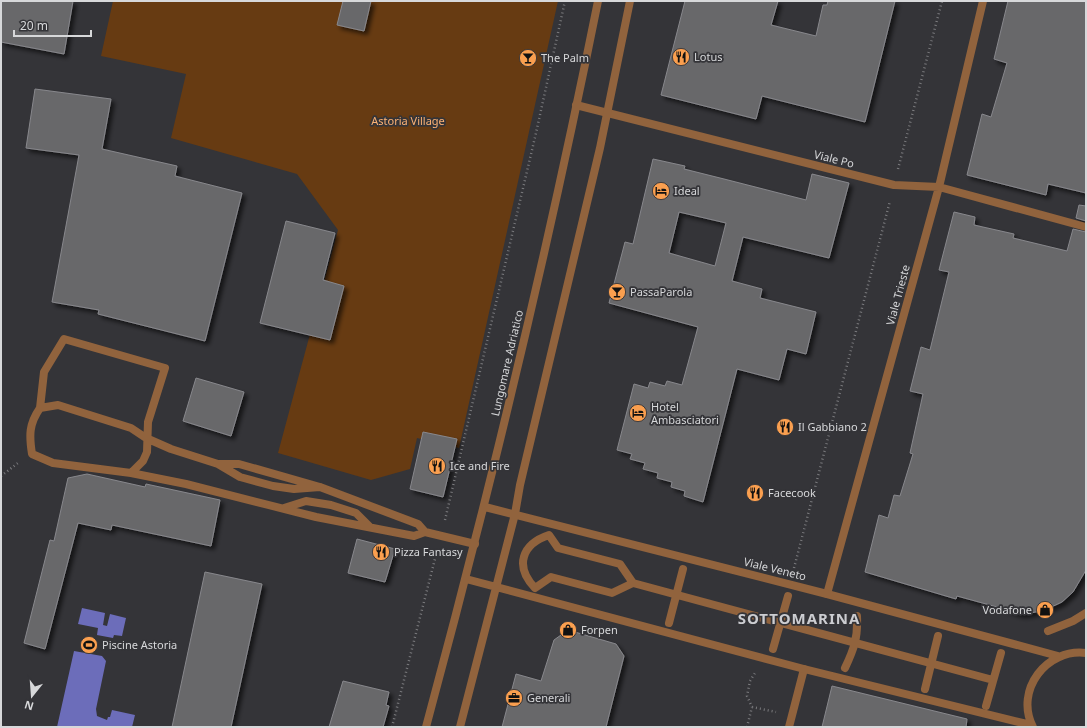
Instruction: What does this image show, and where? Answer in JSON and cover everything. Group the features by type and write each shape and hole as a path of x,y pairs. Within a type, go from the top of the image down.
{"street":[{"name":"Lungomare Adriatico","path":"426,727 485,507 576,106 598,1"},
{"path":"460,727 515,514 520,485 607,113 630,1"},
{"name":"Viale Trieste","path":"827,594 939,187 983,1"},
{"name":"Viale Po","path":"576,106 894,185 939,187 1086,227"},
{"path":"131,474 143,461 147,452 146,438 148,422 165,368 64,339 44,372 40,408 32,419 30,438 32,454 53,463 131,474 186,484 283,508 370,527 414,536 425,532 475,544"},
{"path":"40,408 58,404 131,428 146,438 171,449 218,464 240,477 273,486 294,489 320,487"},
{"path":"218,464 239,464 320,487 418,524 425,532"},
{"path":"283,508 306,501 330,505 356,513 370,527"},
{"name":"Viale Veneto","path":"485,507 827,594 1058,656"},
{"path":"633,583 612,593 551,577 535,588 527,579 523,568 524,557 529,546 536,539 549,535 558,548 620,564 633,583 993,680"},
{"path":"669,623 683,569"},
{"path":"466,579 804,669 1032,726 1027,705 1030,685 1041,668 1058,656 1076,652 1086,653"},
{"path":"773,649 788,596"},
{"path":"1048,631 1073,621 1086,612"},
{"path":"845,668 856,643 858,633 857,616"},
{"path":"925,689 938,636"},
{"path":"986,706 1001,653"},
{"path":"789,727 804,669"}],"path":[{"path":"445,520 536,133 565,1"},
{"path":"793,574 942,1"},
{"path":"1,476 32,454"},
{"path":"392,727 437,551"},
{"path":"747,727 752,707 747,696 750,681 757,671"},
{"path":"752,707 780,713"}],"green space":[{"name":"Astoria Village","path":"113,1 558,1 459,448 417,438 410,469 371,480 278,453 338,230 297,174 171,138 186,74 101,56"}],"shaded area":[{"path":"82,608 105,613 103,625 107,626 110,614 126,618 122,636 114,635 113,638 97,635 98,628 78,624"},
{"path":"74,651 102,656 106,661 96,709 97,716 107,720 108,717 110,717 112,710 135,715 132,727 57,727"}],"building":[{"path":"1,1 73,1 64,54 1,42"},
{"path":"343,1 371,1 364,31 337,25"},
{"path":"685,1 778,1 771,25 816,36 823,5 827,5 828,1 895,1 865,122 762,96 756,119 661,95"},
{"path":"1008,1 1086,1 1086,193 1048,184 1046,195 967,175 982,114 991,117 1007,63 994,59"},
{"path":"35,89 111,99 102,149 177,166 175,176 242,193 205,341 98,314 99,310 52,302 79,155 26,148"},
{"path":"653,159 685,166 684,169 806,200 812,174 849,183 829,258 743,237 732,281 762,289 760,298 816,312 806,354 787,349 779,380 737,369 703,502 684,496 685,491 671,487 672,482 657,478 658,473 643,469 645,463 630,459 632,454 617,450 634,384 648,388 650,382 665,386 667,381 682,385 698,327 609,303 625,242 633,244","holes":["679,212 726,223 715,266 669,253"]},
{"path":"1079,205 1086,206 1086,221 1076,218"},
{"path":"954,212 975,217 974,225 1014,234 1013,238 1067,251 1073,229 1086,232 1086,570 1073,592 1062,602 1045,610 1026,614 1019,614 957,596 956,599 865,572 879,515 888,518 894,495 900,496 913,454 910,453 923,394 910,391 921,347 930,350 949,272 939,270"},
{"path":"286,221 335,233 323,280 344,286 330,340 260,323"},
{"path":"196,378 244,392 231,436 183,421"},
{"path":"423,432 457,439 443,497 410,489"},
{"path":"87,474 145,487 146,484 220,500 211,546 112,525 111,530 78,523 45,649 24,643 50,540 54,541 68,478"},
{"path":"357,539 395,549 385,582 348,573"},
{"path":"205,572 262,584 231,727 172,727"},
{"path":"568,630 616,644 624,656 606,727 502,727 516,674 541,681 554,640"},
{"path":"343,681 389,692 386,705 389,706 383,727 329,727"},
{"path":"832,686 967,719 966,727 822,727"}],"place":[{"name":"Lotus","path":"681,57"},
{"name":"The Palm","path":"528,58"},
{"name":"Ideal","path":"661,191"},
{"name":"PassaParola","path":"617,292"},
{"name":"Hotel Ambasciatori","path":"638,413"},
{"name":"Il Gabbiano 2","path":"785,427"},
{"name":"Ice and Fire","path":"437,466"},
{"name":"Facecook","path":"755,493"},
{"name":"Pizza Fantasy","path":"381,552"},
{"name":"Vodafone","path":"1045,610"},
{"name":"Forpen","path":"568,630"},
{"name":"Piscine Astoria","path":"89,645"},
{"name":"Generali","path":"514,698"}],"district":[{"name":"SOTTOMARINA","path":"799,619"}]}
